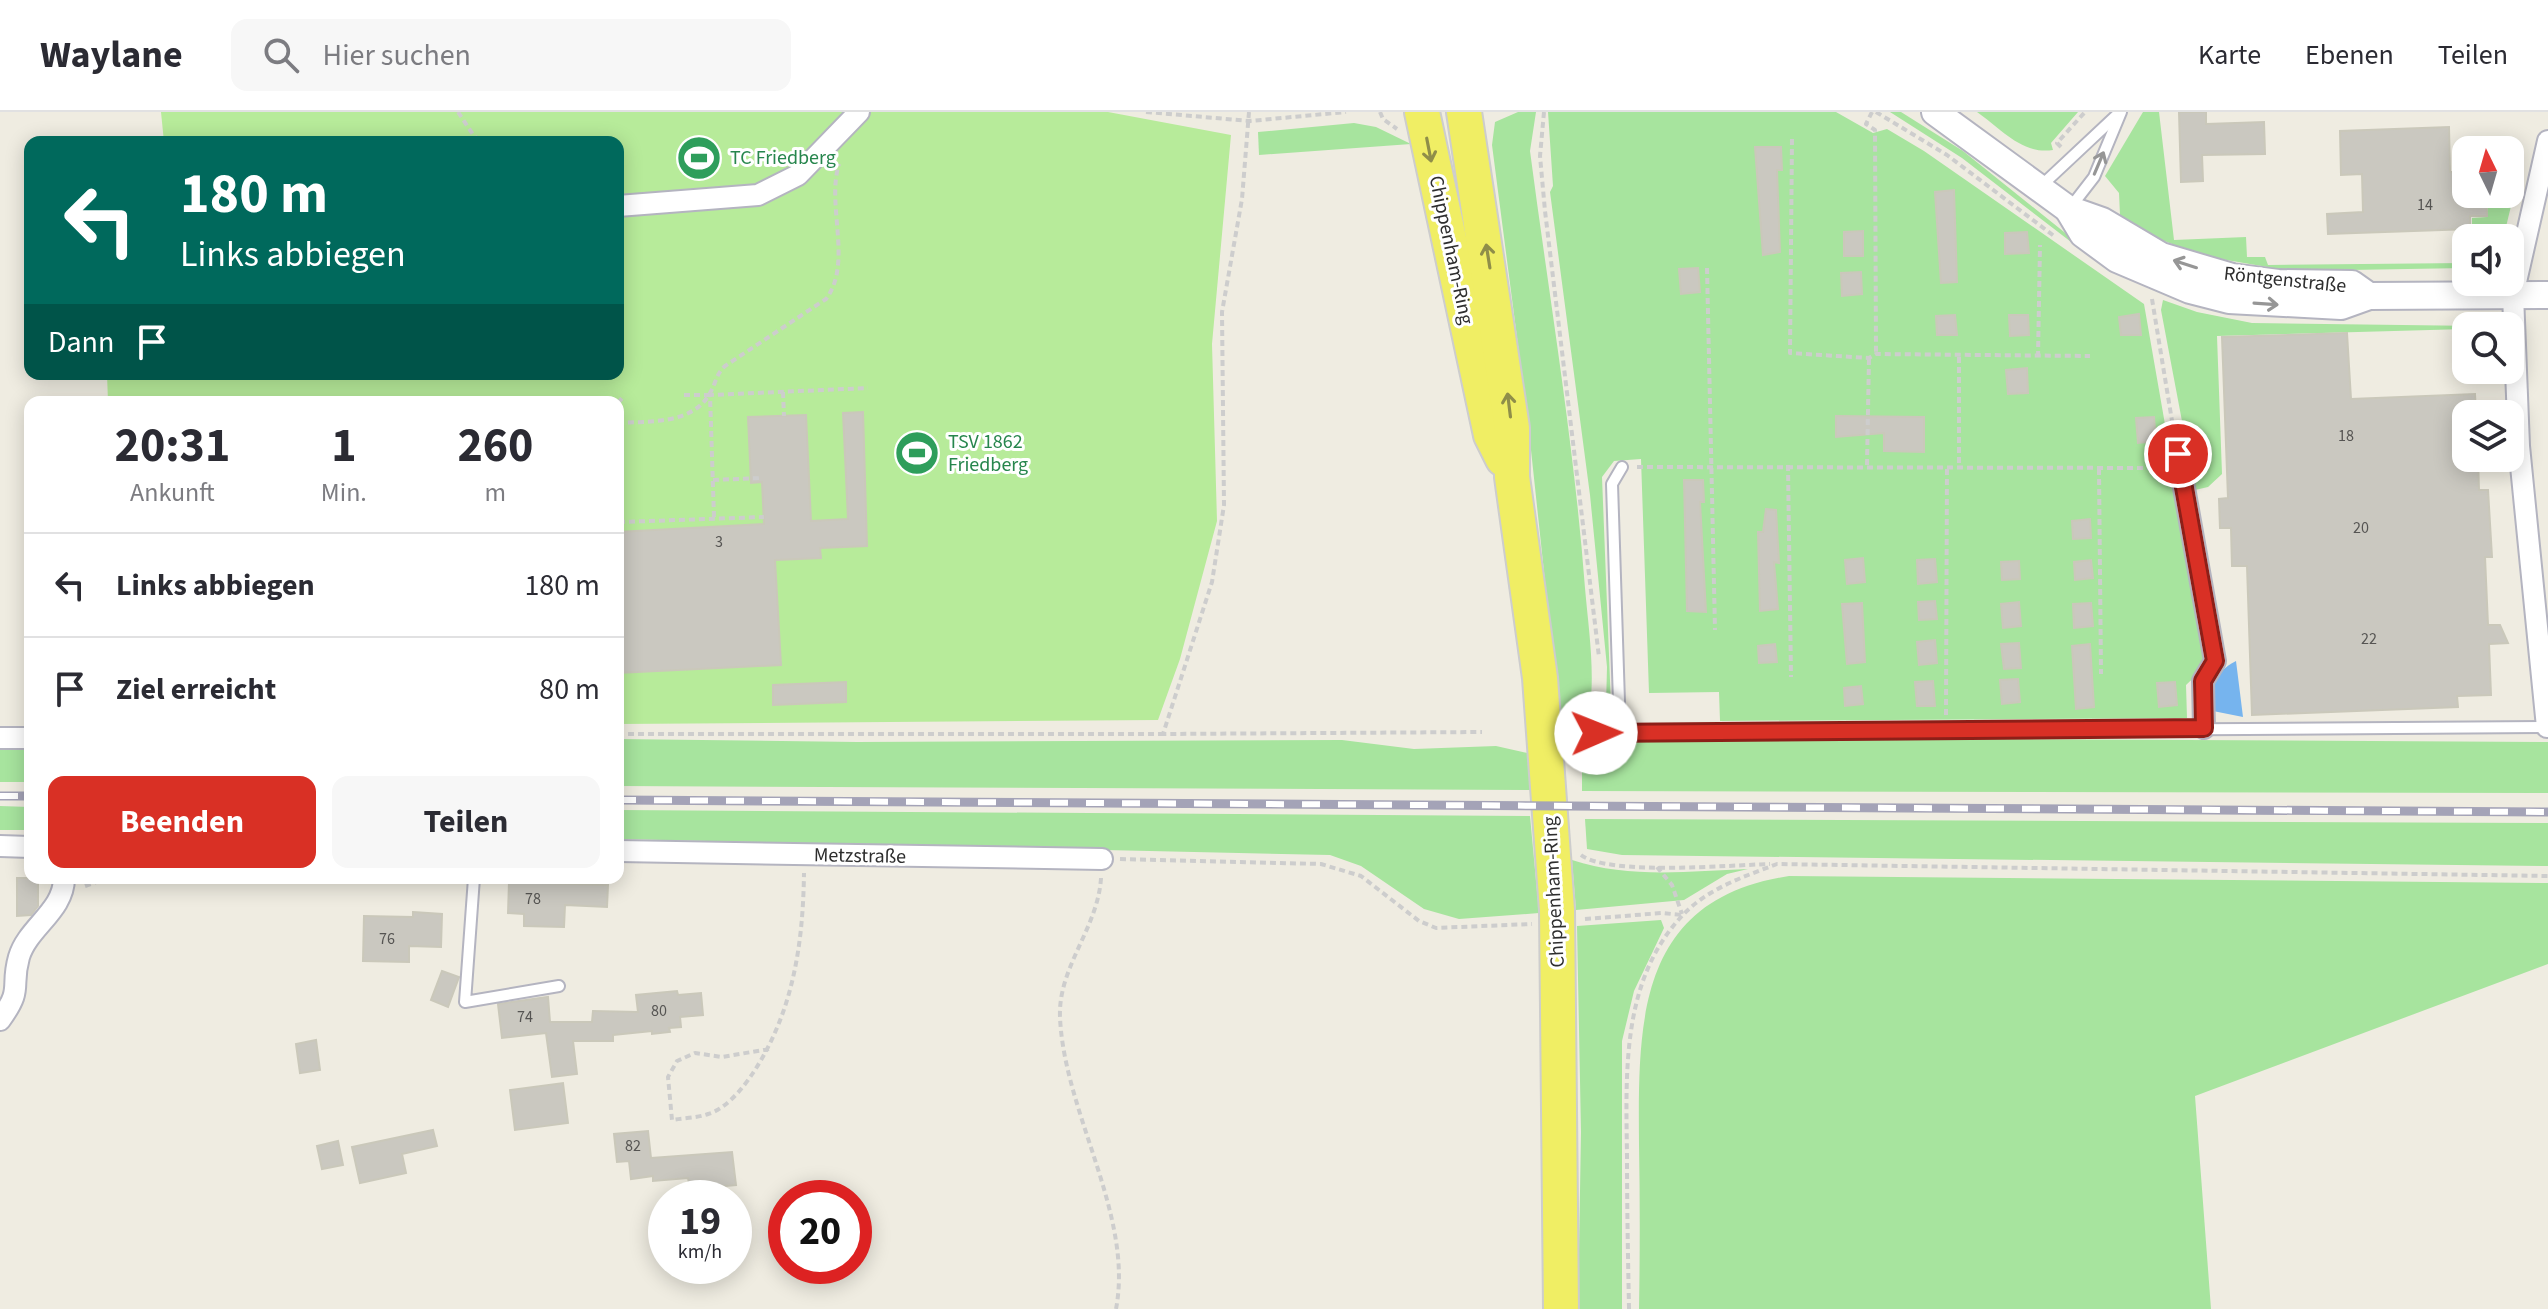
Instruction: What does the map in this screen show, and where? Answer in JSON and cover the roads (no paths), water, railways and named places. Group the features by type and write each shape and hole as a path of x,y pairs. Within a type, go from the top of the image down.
{"main road":[{"name":"Chippenham-Ring","path":"1464,112 1509,401 1512,477 1540,678 1556,895 1561,1309"},
{"name":"Chippenham-Ring","path":"1415,121 1491,435 1512,477"}],"street":[{"path":"624,206 758,195 798,175 859,112"},
{"name":"Röntgenstraße","path":"1935,112 2068,209 2083,234 2117,259 2190,290 2229,300 2268,305 2341,306 2369,296 2452,295"},
{"path":"2524,247 2548,141"},
{"name":"Röntgenstraße","path":"2524,295 2548,295"},
{"path":"2513,296 2519,446 2548,727"},
{"path":"2179,461 2215,661 2203,681 2204,728"},
{"path":"0,738 24,738"},
{"path":"0,846 24,847"},
{"name":"Metzstraße","path":"624,851 1102,859"},
{"path":"0,1020 16,998 19,956 64,893 64,884"}],"lane":[{"path":"2039,188 2121,112"},
{"path":"2068,209 2094,177 2121,112"},
{"path":"1620,733 1612,484 1622,467"},
{"path":"1596,733 2548,727"},
{"path":"474,884 465,1002 559,986"}],"water":[{"path":"2236,661 2243,717 2213,711 2218,676"}],"railway":[{"path":"0,796 24,796"},
{"path":"624,800 2548,812"}],"place":[{"name":"TC Friedberg","path":"699,158"},
{"name":"TSV 1862 Friedberg","path":"917,453"}]}
